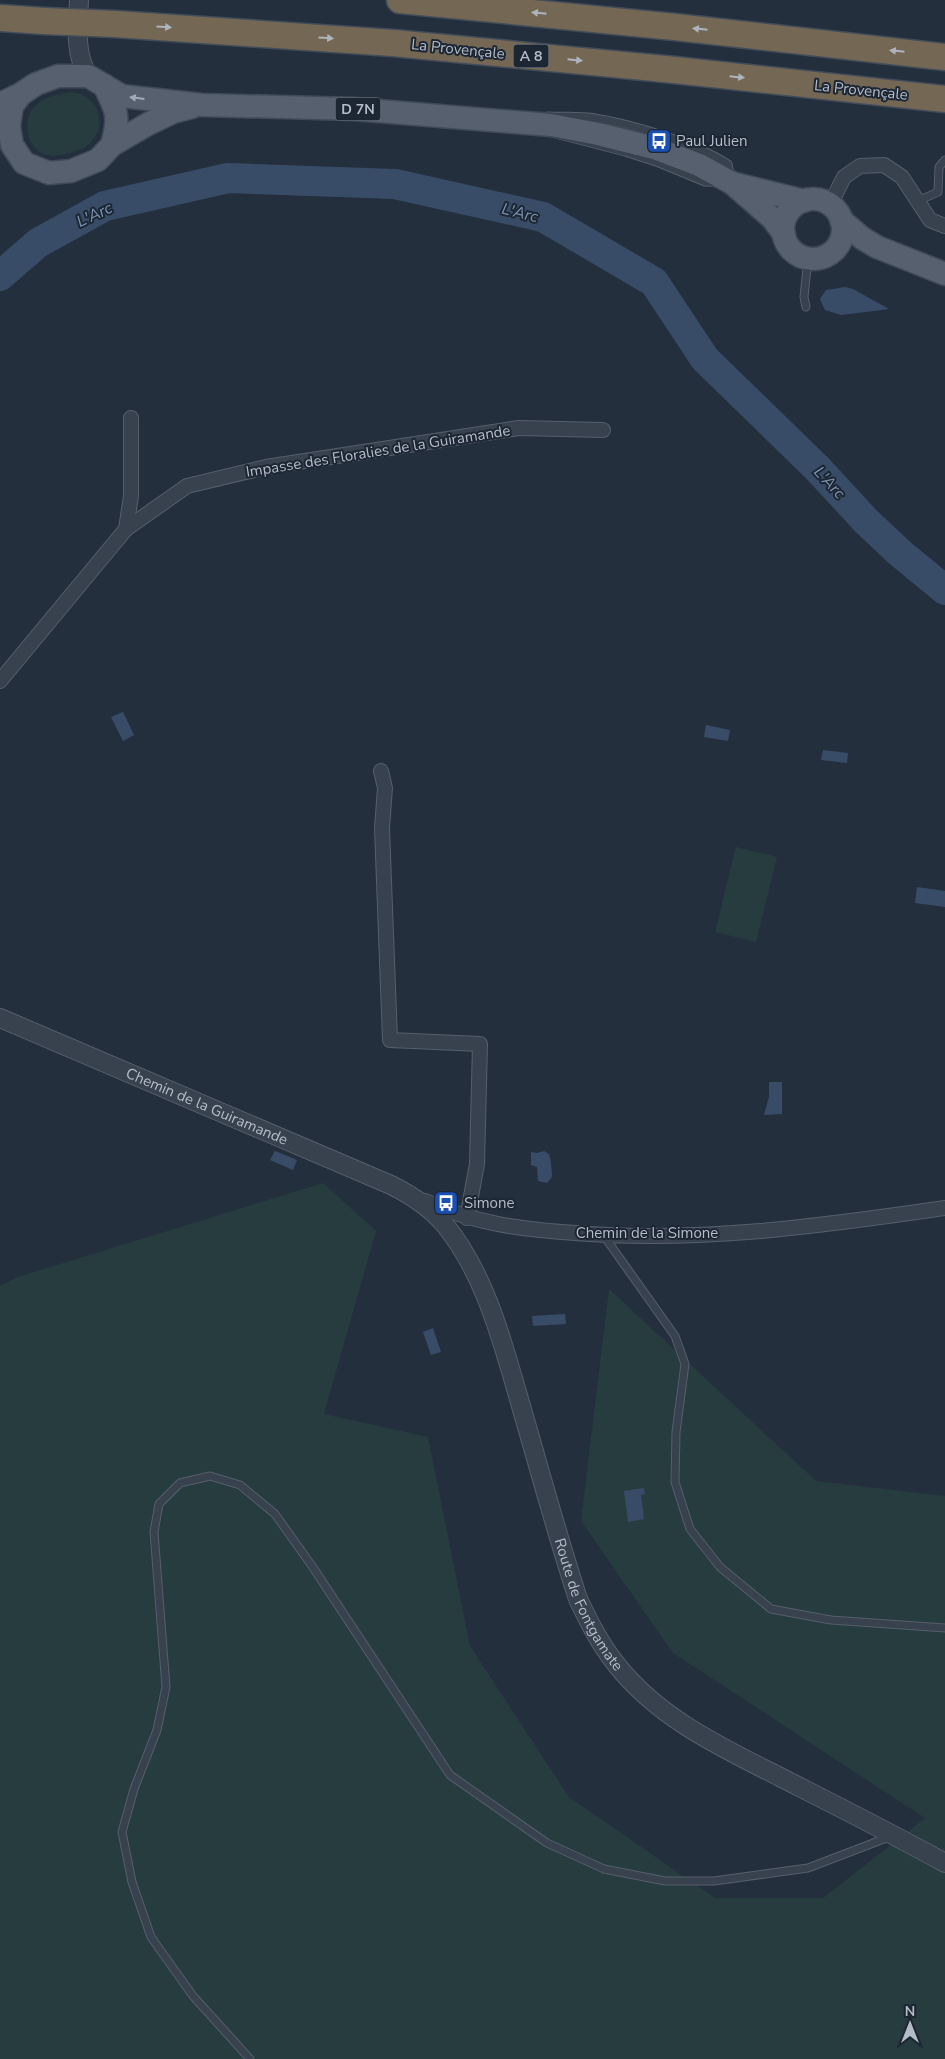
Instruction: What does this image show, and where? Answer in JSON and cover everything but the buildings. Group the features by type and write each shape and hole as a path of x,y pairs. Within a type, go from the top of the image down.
{"highway":[{"path":"400,0 676,27 945,57"},
{"name":"La Provençale","path":"0,18 393,43 665,69 945,99"}],"main road":[{"path":"0,104 36,84 58,76 96,80 114,104 118,124 112,145 98,160 71,172 49,173 24,163 6,142 12,106 21,94"},
{"name":"D 7N","path":"96,80 122,96 202,105 354,109 551,125 598,134 654,148 700,165 732,183 772,218 784,234"},
{"name":"D 7N","path":"112,145 173,112 202,105"},
{"name":"D 7N","path":"732,183 804,200"},
{"path":"877,247 859,247 816,257 795,253 789,248 784,234 786,215 791,208 804,200 816,199 836,213 862,238 877,247 945,274"},
{"path":"816,257 832,252 840,241 843,228 836,213"}],"street":[{"path":"79,0 78,45 81,64 96,80"},
{"path":"58,76 78,45"},
{"path":"836,213 844,177 860,166 884,165 902,177 930,220 945,226"},
{"path":"126,529 131,496 131,418"},
{"name":"Impasse des Floralies de la Guiramande","path":"0,681 126,529 187,486 266,466 519,428 603,430"},
{"path":"381,771 385,788 382,828 390,1040 480,1044 477,1164 467,1218"},
{"name":"Chemin de la Guiramande","path":"0,1018 412,1196"},
{"name":"Chemin de la Simone","path":"412,1196 467,1218 517,1229 604,1236 690,1237 827,1226 945,1208"},
{"name":"Route de Fontgamate","path":"412,1196 444,1223 457,1240 486,1296 511,1371 578,1599 594,1633 616,1665 644,1694 675,1720 716,1744 945,1863"}],"lane":[{"path":"918,201 942,192 940,167 945,160"},
{"path":"806,307 804,297 816,257"},
{"path":"604,1236 676,1336 685,1364 676,1432 675,1482 690,1529 720,1567 771,1609 831,1620 945,1628"},
{"path":"250,2059 193,1996 151,1938 132,1882 122,1832 134,1789 158,1730 166,1686 154,1532 160,1504 180,1483 210,1476 240,1485 275,1514 312,1566 450,1775 547,1843 604,1869 665,1881 714,1881 808,1868 894,1835"}],"green space":[{"path":"72,92 81,94 94,104 100,119 96,135 86,146 70,153 47,155 40,152 34,147 28,133 27,125 31,111 44,99"},
{"path":"736,847 777,857 756,942 715,932"},
{"path":"323,1183 376,1231 324,1414 428,1437 470,1646 569,1797 715,1898 823,1898 925,1818 673,1653 581,1521 609,1289 816,1481 945,1496 945,2059 0,2059 0,1286 18,1277"}],"water":[{"path":"845,287 853,289 889,309 841,315 825,310 820,299 826,290"},
{"path":"123,712 134,735 123,741 111,717"},
{"path":"706,725 730,730 728,741 704,737"},
{"path":"823,750 848,753 847,763 821,760"},
{"path":"917,887 945,891 945,907 915,903"},
{"path":"769,1082 782,1082 782,1114 764,1115 769,1097"},
{"path":"275,1151 297,1160 293,1170 270,1160"},
{"path":"544,1151 549,1154 552,1169 552,1177 547,1183 538,1181 537,1167 531,1165 531,1152"},
{"path":"565,1314 566,1324 533,1326 532,1316"},
{"path":"433,1328 441,1352 431,1355 423,1332"},
{"path":"644,1488 645,1494 641,1495 644,1519 628,1522 624,1491"}],"waterway":[{"name":"L'Arc","path":"0,276 38,243 105,206 228,178 395,184 543,217 654,282 705,359 817,468 866,521 900,553 945,590"}],"place":[{"name":"Paul Julien","path":"659,141"},
{"name":"Simone","path":"446,1203"}]}
